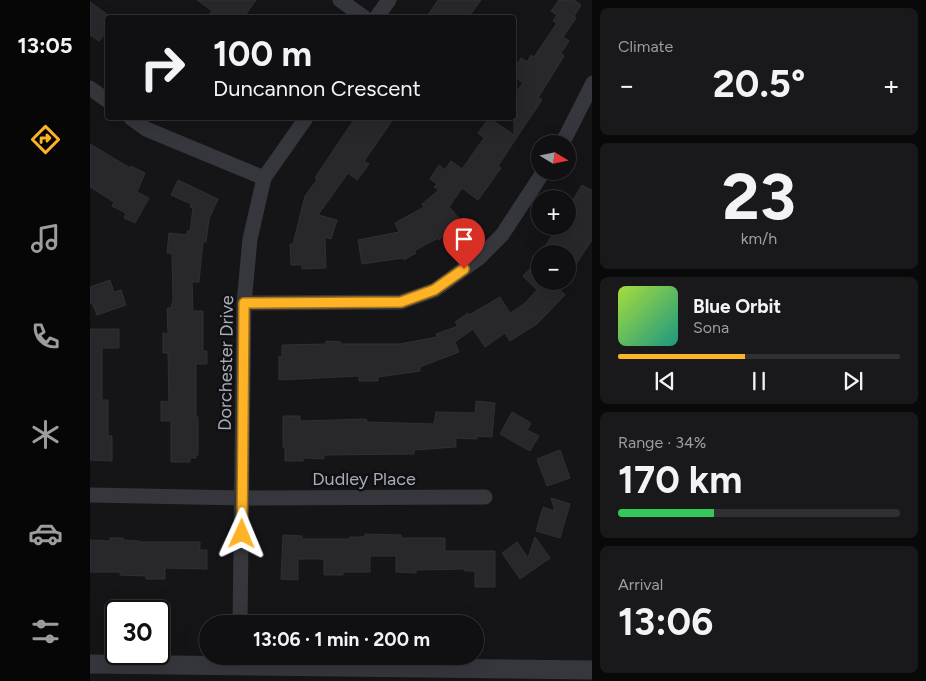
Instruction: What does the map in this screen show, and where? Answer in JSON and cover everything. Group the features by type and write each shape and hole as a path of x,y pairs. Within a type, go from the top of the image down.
{"street":[{"path":"340,0 361,15"},
{"path":"378,15 389,0"},
{"path":"566,135 592,84"},
{"path":"90,88 105,99"},
{"path":"134,120 146,128 264,178"},
{"name":"Dorchester Drive","path":"240,615 244,303 250,239 264,178 305,120"},
{"path":"244,303 401,302 434,290 479,258 502,235 538,180"},
{"name":"Dudley Place","path":"90,495 243,498 485,497"},
{"path":"90,664 199,662"},
{"path":"329,665 553,675 592,670"}],"building":[{"path":"197,0 256,0 245,15 209,15 212,11"},
{"path":"438,0 481,0 470,15 428,15"},
{"path":"559,0 574,0 581,5 574,16 576,18 563,37 569,41 561,53 564,56 538,98 542,100 498,166 501,168 478,200 462,188 449,207 459,218 447,228 449,231 439,240 438,238 414,251 416,253 404,260 403,258 362,264 358,240 399,232 395,223 424,207 422,204 439,190 434,187 437,184 430,179 439,165 445,170 451,161 462,169 484,138 478,133 488,120 492,120 514,135 516,92 523,83 516,78 516,66 521,58 527,62 531,55 534,57 557,23 553,21 557,15 551,11"},
{"path":"90,2 108,15 105,15 105,34 99,41 90,35"},
{"path":"354,120 393,120 364,161 369,164 357,180 348,173 318,215 337,220 331,239 325,237 326,268 302,269 302,265 291,265 290,244 293,244 305,196 317,180 315,178"},
{"path":"90,144 130,168 131,166 145,173 137,192 149,198 135,223 124,218 126,213 112,206 114,202 90,187"},
{"path":"178,180 218,199 209,219 206,242 203,242 199,282 192,282 193,311 203,311 203,351 207,351 207,364 196,364 198,455 196,455 196,458 190,458 190,462 171,462 171,421 161,421 161,401 169,402 168,353 163,353 163,333 168,334 167,308 171,308 173,300 172,253 167,253 169,233 187,235 187,231 190,231 193,208 190,207 191,204 171,195"},
{"path":"582,185 592,190 592,240 576,265 576,245 546,245 552,235 576,235 576,195"},
{"path":"531,267 531,284 523,276"},
{"path":"110,280 114,292 121,290 126,305 97,315 92,303 90,304 90,287"},
{"path":"537,290 560,290 565,295 537,324 510,341 505,333 485,347 473,329 455,342 459,352 420,367 420,371 378,377 378,381 359,381 359,376 279,380 279,356 282,357 282,345 326,344 326,341 341,342 341,344 400,344 437,337 436,334 458,326 455,322 468,313 469,315 500,297 510,313 524,304"},
{"path":"90,329 119,329 119,348 102,348 102,400 108,400 108,436 112,436 112,461 90,460"},
{"path":"476,401 495,403 492,437 477,436 477,439 456,438 456,447 414,450 414,454 324,455 324,459 303,458 303,461 285,461 283,416 300,416 300,421 366,419 367,422 434,424 436,412 475,413"},
{"path":"512,412 531,423 527,430 539,436 530,451 500,434"},
{"path":"560,450 570,478 547,486 537,459"},
{"path":"551,498 570,504 560,538 536,531 543,507 555,511"},
{"path":"365,534 401,535 401,538 445,538 445,551 495,551 495,587 475,587 475,571 465,571 465,569 416,570 416,573 396,572 396,556 370,556 370,572 343,572 343,575 324,575 324,559 298,559 298,580 281,579 283,535 302,536 302,539 350,539 350,537 365,537"},
{"path":"535,537 550,558 520,579 502,553 517,542 528,558"},
{"path":"110,538 123,538 123,540 139,542 200,542 200,550 207,550 207,569 165,568 165,579 146,579 146,576 120,575 120,572 90,572 90,540 110,541"}],"route":[{"path":"242,534 244,303 401,302 434,290 464,269"}]}
